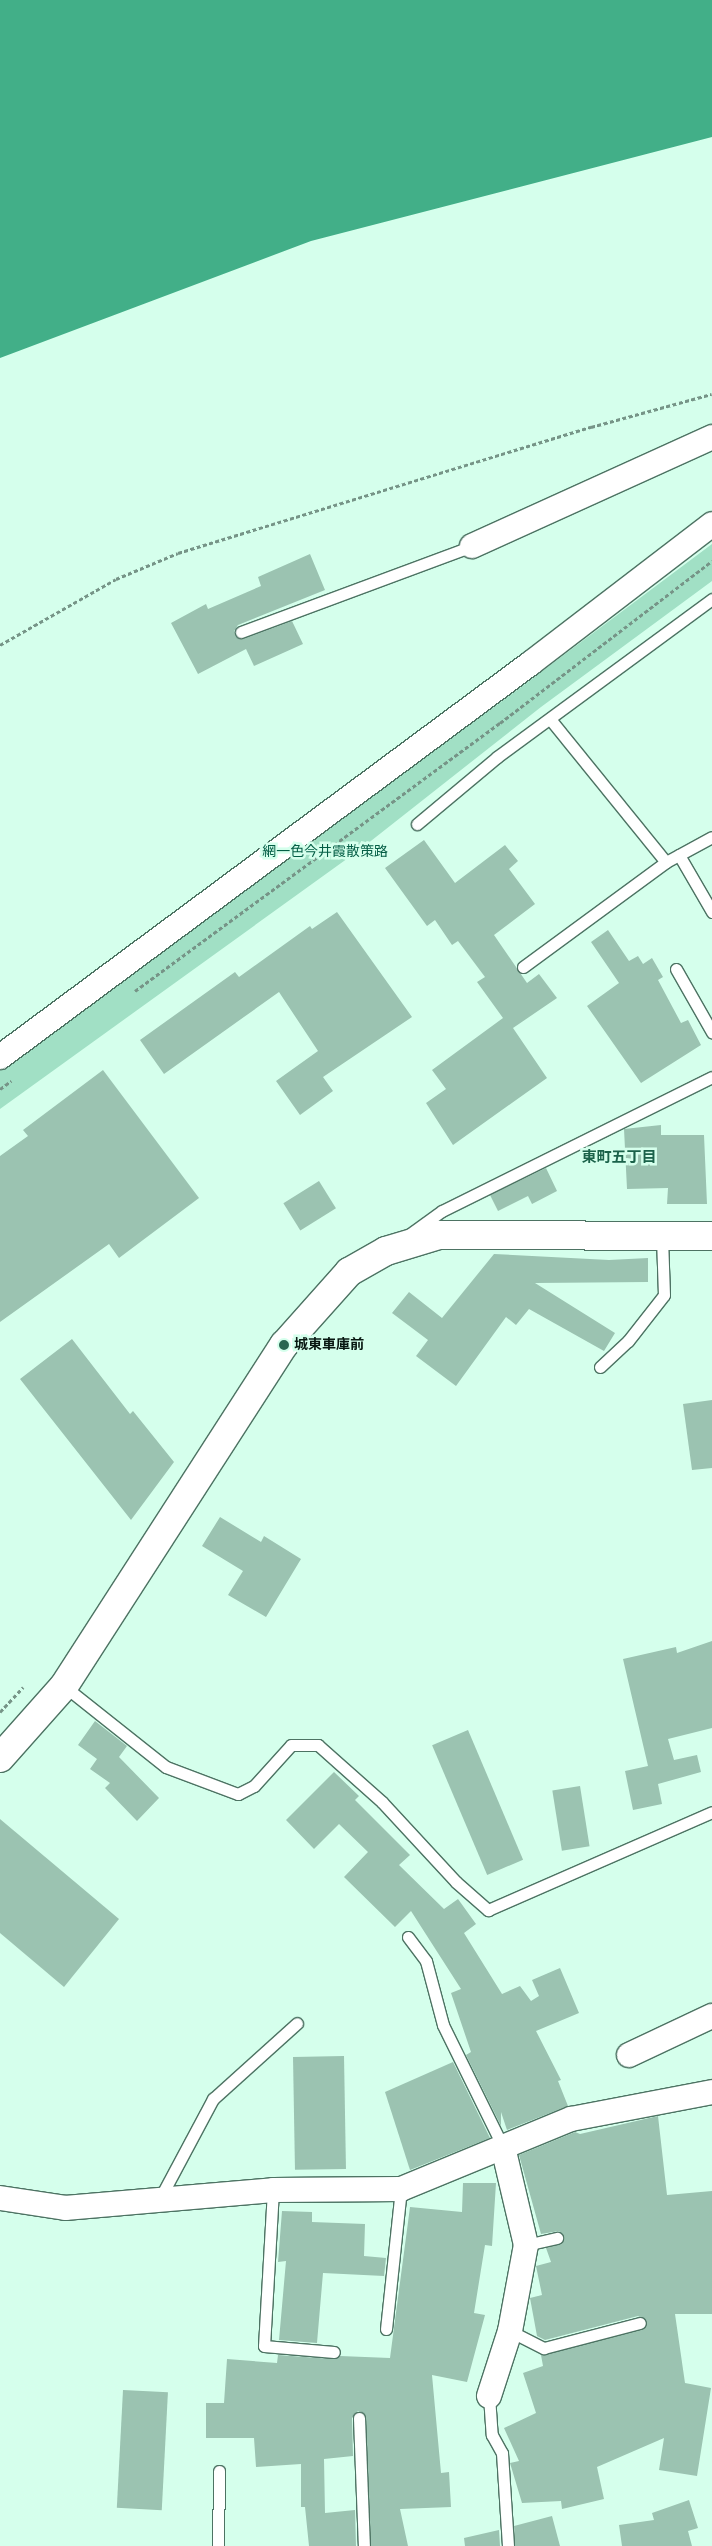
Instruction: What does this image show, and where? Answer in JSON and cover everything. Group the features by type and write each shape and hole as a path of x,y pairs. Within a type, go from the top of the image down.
{"street":[{"path":"472,546 712,437"},
{"path":"0,1057 531,663 712,524"},
{"path":"0,1758 64,1686 284,1345 349,1272 386,1251 439,1235 712,1236"},
{"path":"630,2055 712,2016"},
{"path":"0,2198 65,2208 273,2190 401,2189 571,2119 712,2092"},
{"path":"489,2396 510,2331 526,2245 503,2147"}],"lane":[{"path":"241,632 472,546"},
{"path":"417,824 497,758 712,599"},
{"path":"550,719 666,862"},
{"path":"523,968 666,862 712,837"},
{"path":"679,855 712,912"},
{"path":"676,969 712,1032"},
{"path":"386,1251 442,1211 712,1077"},
{"path":"600,1367 628,1341 664,1295 662,1237"},
{"path":"64,1686 166,1767 238,1794 254,1786 291,1745 318,1745 382,1802 456,1882 488,1910 712,1812"},
{"path":"408,1937 426,1961 443,2025 503,2147"},
{"path":"159,2200 213,2099 297,2023"},
{"path":"386,2329 401,2189"},
{"path":"273,2190 264,2346 334,2352"},
{"path":"526,2245 557,2238"},
{"path":"510,2331 544,2348 640,2323"},
{"path":"489,2396 492,2435 502,2453 508,2546"},
{"path":"359,2418 364,2546"},
{"path":"218,2546 219,2471"}],"path":[{"path":"0,645 116,580 178,554 572,433 712,394"},
{"path":"126,998 492,729 712,561"},
{"path":"0,1089 16,1077"}],"green space":[{"name":"網一色今井霞散策路","path":"712,544 712,581 541,707 362,848 0,1109 0,1066 509,696"}],"shaded area":[{"path":"0,0 712,0 712,137 311,241 0,358"}],"building":[{"path":"310,554 325,590 238,625 234,631 236,637 243,639 292,621 303,644 254,666 246,649 198,674 171,623 206,604 208,609 261,586 258,577"},
{"path":"424,840 455,883 505,845 518,861 509,869 535,904 494,935 527,983 539,974 557,998 513,1028 547,1078 453,1145 426,1103 446,1089 432,1070 503,1018 477,982 485,977 458,941 452,945 435,920 427,926 385,868"},
{"path":"337,912 412,1017 323,1077 333,1091 300,1115 276,1081 318,1051 279,992 164,1074 140,1040 235,972 239,977 310,926 312,929"},
{"path":"608,930 629,961 638,956 643,964 652,958 663,977 658,980 681,1023 688,1020 701,1045 641,1083 587,1006 619,983 591,942"},
{"path":"103,1070 199,1198 119,1258 109,1244 0,1322 0,1156 28,1136 23,1130"},
{"path":"661,1125 661,1135 704,1135 707,1204 667,1204 668,1188 627,1189 624,1129"},
{"path":"546,1168 557,1191 532,1204 528,1196 498,1211 490,1195"},
{"path":"319,1181 336,1208 300,1230 283,1203"},
{"path":"494,1254 609,1260 648,1258 648,1282 535,1283 615,1333 604,1351 529,1309 516,1325 506,1317 456,1386 416,1356 428,1340 392,1313 409,1292 442,1318"},
{"path":"72,1339 130,1414 133,1411 174,1462 131,1520 20,1379"},
{"path":"712,1400 712,1468 692,1470 683,1404"},
{"path":"220,1517 261,1542 264,1536 301,1559 266,1617 228,1595 243,1571 202,1546"},
{"path":"712,1641 712,1728 668,1739 674,1760 697,1755 701,1772 658,1784 662,1804 633,1810 625,1771 648,1766 623,1659 676,1647 677,1653"},
{"path":"95,1721 127,1746 119,1757 159,1798 137,1821 105,1788 110,1783 90,1769 97,1759 78,1745"},
{"path":"468,1730 523,1860 487,1875 432,1745"},
{"path":"334,1772 359,1796 355,1800 410,1855 399,1865 444,1909 458,1899 476,1924 464,1933 502,1994 520,1986 531,2001 539,1996 532,1980 560,1968 579,2013 536,2031 561,2080 558,2081 568,2106 507,2130 501,2112 501,2126 466,2055 471,2052 451,1993 461,1989 411,1911 395,1927 344,1877 368,1852 339,1824 314,1849 286,1820"},
{"path":"580,1786 590,1846 562,1851 552,1790"},
{"path":"0,1819 119,1919 64,1987 0,1933"},
{"path":"344,2056 346,2169 295,2170 293,2057"},
{"path":"453,2062 490,2138 410,2170 385,2092"},
{"path":"658,2116 667,2195 712,2191 712,2314 675,2314 685,2383 711,2388 697,2476 659,2470 664,2438 597,2467 604,2499 562,2509 561,2501 522,2503 510,2463 519,2461 504,2428 536,2413 523,2373 543,2366 541,2355 642,2330 647,2322 638,2316 545,2340 537,2336 530,2298 542,2295 536,2266 551,2262 546,2248 562,2244 564,2237 559,2231 541,2234 519,2155 575,2132 580,2134"},
{"path":"463,2183 496,2183 492,2246 485,2245 474,2313 485,2315 467,2382 432,2375 441,2473 449,2472 451,2507 400,2509 408,2546 371,2546 366,2418 358,2411 352,2418 353,2456 324,2459 325,2513 355,2510 356,2546 309,2546 305,2507 301,2507 301,2464 256,2467 254,2438 206,2438 206,2403 224,2403 227,2359 277,2363 278,2355 333,2359 340,2356 390,2358 410,2207 462,2212"},
{"path":"282,2211 312,2212 312,2222 365,2224 364,2256 386,2258 384,2276 323,2273 317,2343 279,2340 286,2261 278,2262"},
{"path":"123,2390 168,2392 162,2510 117,2508"},
{"path":"689,2500 698,2528 688,2531 692,2546 622,2546 619,2525 654,2520 652,2513"},
{"path":"552,2516 560,2546 515,2546 514,2526"},
{"path":"499,2530 500,2546 465,2546 464,2538"}],"place":[{"name":"城東車庫前","path":"284,1345"}],"district":[{"name":"東町五丁目","path":"619,1158"}]}
